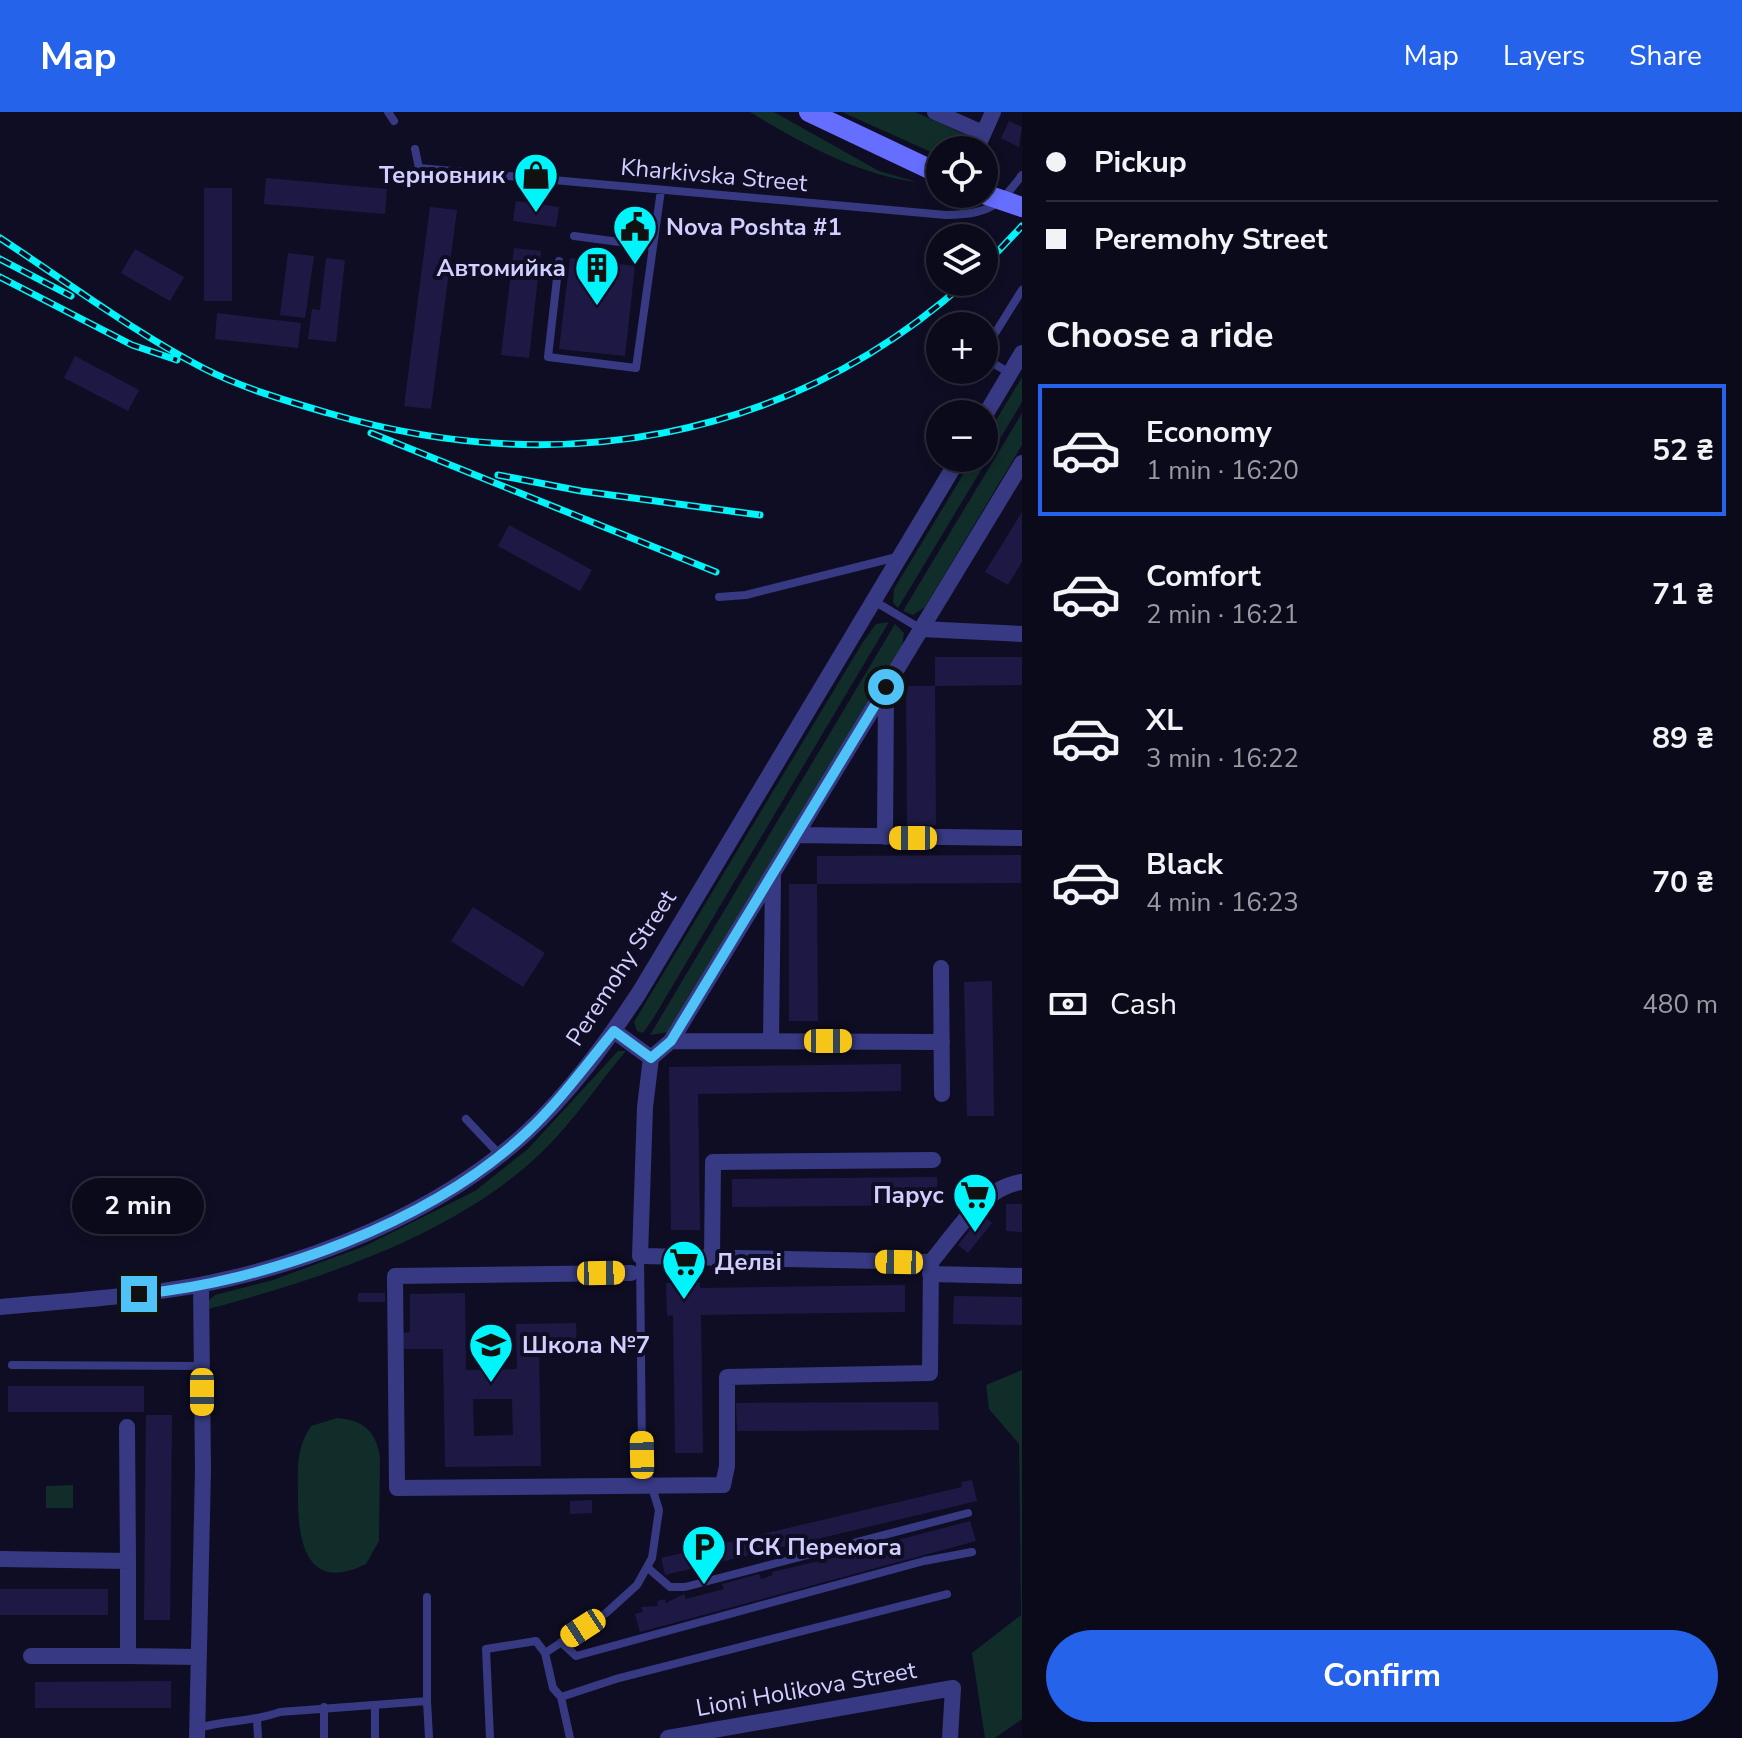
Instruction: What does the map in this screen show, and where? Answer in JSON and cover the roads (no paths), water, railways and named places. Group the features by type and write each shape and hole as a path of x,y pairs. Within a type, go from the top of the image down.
{"street":[{"path":"809,112 926,167"},
{"path":"935,112 983,133"},
{"path":"982,136 993,112"},
{"path":"994,400 1022,353"},
{"path":"1022,463 671,1041 651,1058 647,1083 640,1256 930,1268 1022,1276"},
{"name":"Peremohy Street","path":"0,1307 201,1285 264,1269 382,1225 448,1191 500,1155 548,1111 614,1031 951,472"},
{"path":"922,629 1022,634"},
{"path":"885,837 886,687"},
{"path":"796,835 1022,838"},
{"path":"771,1041 773,875"},
{"path":"941,968 942,1094"},
{"path":"614,1031 651,1058"},
{"path":"671,1041 942,1042"},
{"path":"712,1258 713,1162 933,1160"},
{"path":"631,1273 395,1276 397,1488 723,1485 727,1466 727,1377 930,1373 930,1268 983,1202 1007,1185 1022,1182"},
{"path":"197,1733 201,1285"},
{"path":"127,1427 128,1656"},
{"path":"0,1559 128,1561"},
{"path":"31,1656 197,1657"},
{"name":"Lioni Holikova Street","path":"668,1738 953,1688 950,1738"}],"lane":[{"path":"388,112 394,121"},
{"name":"Kharkivska Street","path":"415,149 419,168 661,190 946,215 987,211 1003,201"},
{"path":"1003,201 1022,175"},
{"path":"559,261 548,357 636,368 650,246 661,190"},
{"path":"574,236 650,246"},
{"path":"998,329 1022,290"},
{"path":"998,366 1010,373"},
{"path":"719,597 746,595 902,556"},
{"path":"874,601 922,629"},
{"path":"466,1119 500,1155"},
{"path":"545,1653 605,1614 637,1585 648,1568 659,1510 642,1455 640,1256"},
{"path":"12,1365 202,1366"},
{"path":"648,1568 661,1582 685,1587 968,1513"},
{"path":"561,1642 576,1656 924,1561 972,1552"},
{"path":"561,1697 619,1678 947,1594"},
{"path":"427,1597 429,1738"},
{"path":"490,1738 486,1649 536,1641 545,1653 553,1688 561,1697 570,1738"},
{"path":"197,1733 228,1719 257,1720 280,1712 324,1707 375,1707 427,1701"},
{"path":"324,1707 324,1738"},
{"path":"375,1707 375,1738"},
{"path":"257,1720 258,1738"}],"railway":[{"path":"998,251 1022,226"},
{"path":"0,238 151,338 233,382 328,413 413,433 499,443 583,443 665,433 745,411 822,379 896,336 948,296"},
{"path":"0,259 71,296"},
{"path":"0,277 132,345 177,360"},
{"path":"371,433 716,572"},
{"path":"498,475 581,491 760,515"}],"place":[{"name":"Терновник","path":"536,214"},
{"name":"Nova Poshta #1","path":"635,266"},
{"name":"Автомийка","path":"597,307"},
{"name":"Парус","path":"975,1234"},
{"name":"Делві","path":"684,1301"},
{"name":"Школа №7","path":"491,1384"},
{"name":"ГСК Перемога","path":"704,1586"}]}
